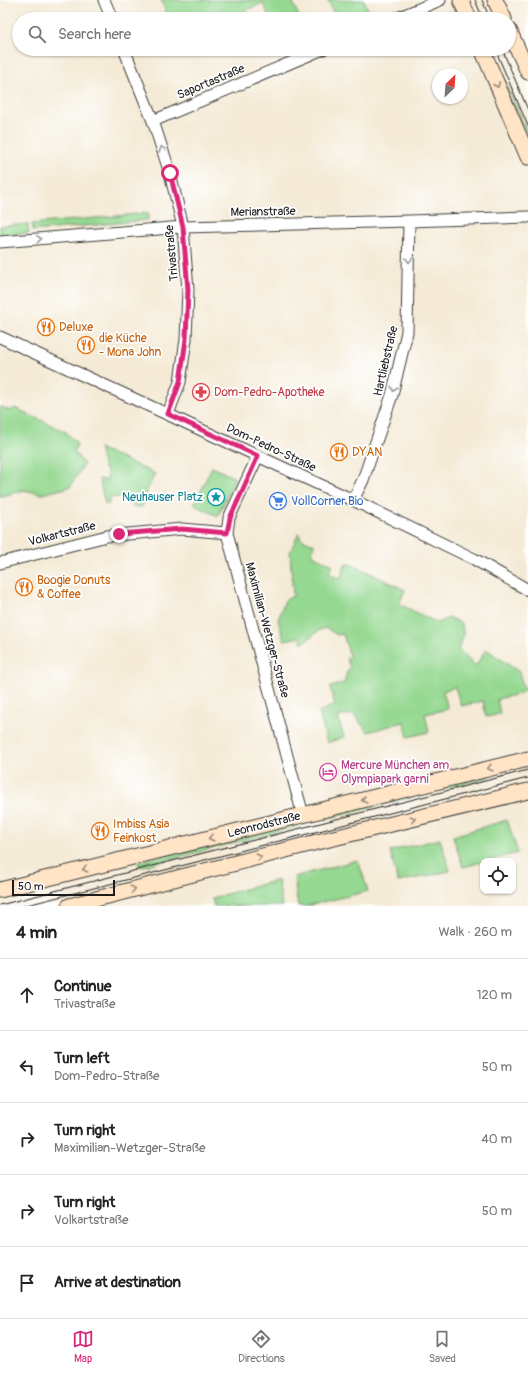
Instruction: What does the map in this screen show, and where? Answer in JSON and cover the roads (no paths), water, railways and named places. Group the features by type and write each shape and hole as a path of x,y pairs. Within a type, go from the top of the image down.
{"main road":[{"path":"461,0 466,12"},
{"path":"495,0 501,12"},
{"path":"516,45 528,72"},
{"path":"485,56 528,157"},
{"name":"Leonrodstraße","path":"0,890 528,759"},
{"path":"68,906 317,842 528,791"}],"street":[{"path":"104,0 109,12"},
{"path":"412,12 440,0"},
{"name":"Trivastraße","path":"127,56 153,121 170,173 183,227 188,290 186,339 180,382 168,414"},
{"name":"Saportastraße","path":"153,121 306,56"},
{"name":"Merianstraße","path":"0,242 183,227 528,217"},
{"name":"Hartliebstraße","path":"353,500 363,480 392,395 407,332 409,221"},
{"name":"Dom-Pedro-Straße","path":"0,337 353,500 474,559 528,590"},
{"name":"Maximilian-Wetzger-Straße","path":"258,456 230,518 227,533 303,815"},
{"name":"Volkartstraße","path":"0,563 119,534 182,529 227,533"}],"tram line":[{"path":"475,0 480,12"},
{"path":"482,0 487,12"},
{"path":"498,56 528,126"},
{"path":"505,56 528,110"},
{"path":"0,905 528,770"},
{"path":"23,906 528,778"}],"place":[{"name":"Deluxe","path":"46,327"},
{"name":"die Küche - Mona John","path":"86,345"},
{"name":"Dom-Pedro-Apotheke","path":"201,392"},
{"name":"DYAN","path":"339,452"},
{"name":"Neuhauser Platz","path":"216,497"},
{"name":"VollCorner Bio","path":"278,501"},
{"name":"Boogie Donuts & Coffee","path":"24,587"},
{"name":"Mercure München am Olympiapark garni","path":"328,772"},
{"name":"Imbiss Asia Feinkost","path":"100,831"}]}
